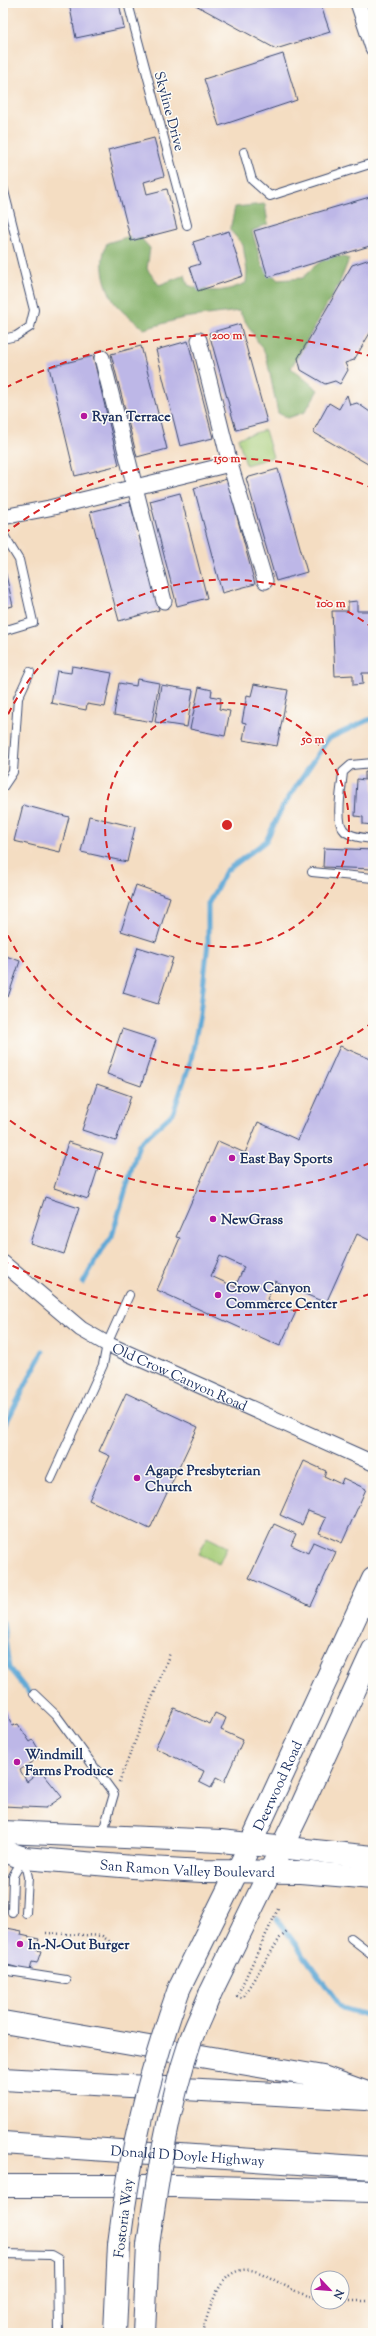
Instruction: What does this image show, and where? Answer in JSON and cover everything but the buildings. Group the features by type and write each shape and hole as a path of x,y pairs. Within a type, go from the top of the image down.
{"main road":[{"name":"Deerwood Road","path":"179,1989 250,1845 373,1579"},
{"name":"Deerwood Road","path":"210,1994 270,1871 373,1650"},
{"name":"San Ramon Valley Boulevard","path":"3,1832 101,1835 250,1845 373,1857"},
{"path":"24,1858 26,1846 78,1845 101,1835"},
{"name":"San Ramon Valley Boulevard","path":"3,1851 24,1858 133,1868 270,1871 373,1878"},
{"name":"Fostoria Way","path":"115,2333 119,2244 126,2184 137,2126 157,2053 179,1989"},
{"name":"Fostoria Way","path":"144,2333 148,2245 166,2135 178,2083 190,2041 210,1994"},
{"path":"3,2022 324,2077 373,2095"},
{"path":"3,2079 373,2100"},
{"name":"Donald D Doyle Highway","path":"3,2143 373,2168"},
{"path":"3,2186 174,2186 373,2190"}],"street":[{"path":"358,3 373,48"},
{"path":"199,340 230,464 265,580"},
{"path":"102,358 136,486 164,602"},
{"path":"3,517 49,508 230,464"},
{"name":"Old Crow Canyon Road","path":"3,1263 80,1329 107,1344 373,1463"}],"lane":[{"name":"Skyline Drive","path":"128,3 187,225"},
{"path":"244,152 252,180 270,196 373,163"},
{"path":"3,187 34,310 30,327 16,336 3,339"},
{"path":"3,534 19,560 33,622 3,631"},
{"path":"3,787 13,772 18,698 30,672"},
{"path":"373,763 351,765 343,772 339,819 343,830 350,834 373,839"},
{"path":"312,872 373,878"},
{"path":"51,1479 103,1365 107,1344 129,1295"},
{"path":"34,1694 56,1715 114,1794 101,1835"},
{"path":"12,1912 13,1876 24,1858"},
{"path":"24,1858 28,1877 26,1913"},
{"path":"351,1938 373,1955"},
{"path":"3,1970 66,1980"},
{"path":"3,2254 51,2255 58,2259 59,2333"}],"path":[{"path":"114,1794 170,1653"},
{"path":"278,1909 237,1996 242,1998 280,1938 287,1932"},
{"path":"46,1933 102,1936 120,1949"},
{"path":"202,2333 213,2300 223,2280 233,2272 245,2270 257,2272 292,2291 310,2296"},
{"path":"350,2301 373,2300"}],"green space":[{"path":"265,204 268,224 252,231 262,265 278,280 303,278 323,260 329,258 342,257 349,259 340,282 291,368 318,390 305,412 288,418 278,413 266,355 239,311 183,318 144,329 124,313 114,302 107,288 103,273 104,250 107,243 137,234 150,248 147,269 159,285 185,275 188,285 211,291 224,290 246,283 247,271 243,245 230,230 235,207"},
{"path":"265,430 273,457 246,465 238,438"},
{"path":"207,1537 227,1547 219,1564 199,1554"}],"waterway":[{"path":"83,1283 98,1256 112,1236 139,1144 173,1113 191,1060 200,1014 208,943 208,904 226,871 266,841 282,808 328,739 373,719"},
{"path":"3,1429 43,1351"},
{"path":"3,1622 9,1668 29,1693"},
{"path":"277,1919 342,2008 373,2017"}],"place":[{"name":"Ryan Terrace","path":"84,416"},
{"name":"East Bay Sports","path":"232,1158"},
{"name":"NewGrass","path":"213,1219"},
{"name":"Crow Canyon Commerce Center","path":"218,1295"},
{"name":"Agape Presbyterian Church","path":"137,1478"},
{"name":"Windmill Farms Produce","path":"17,1762"},
{"name":"In-N-Out Burger","path":"20,1944"}]}
